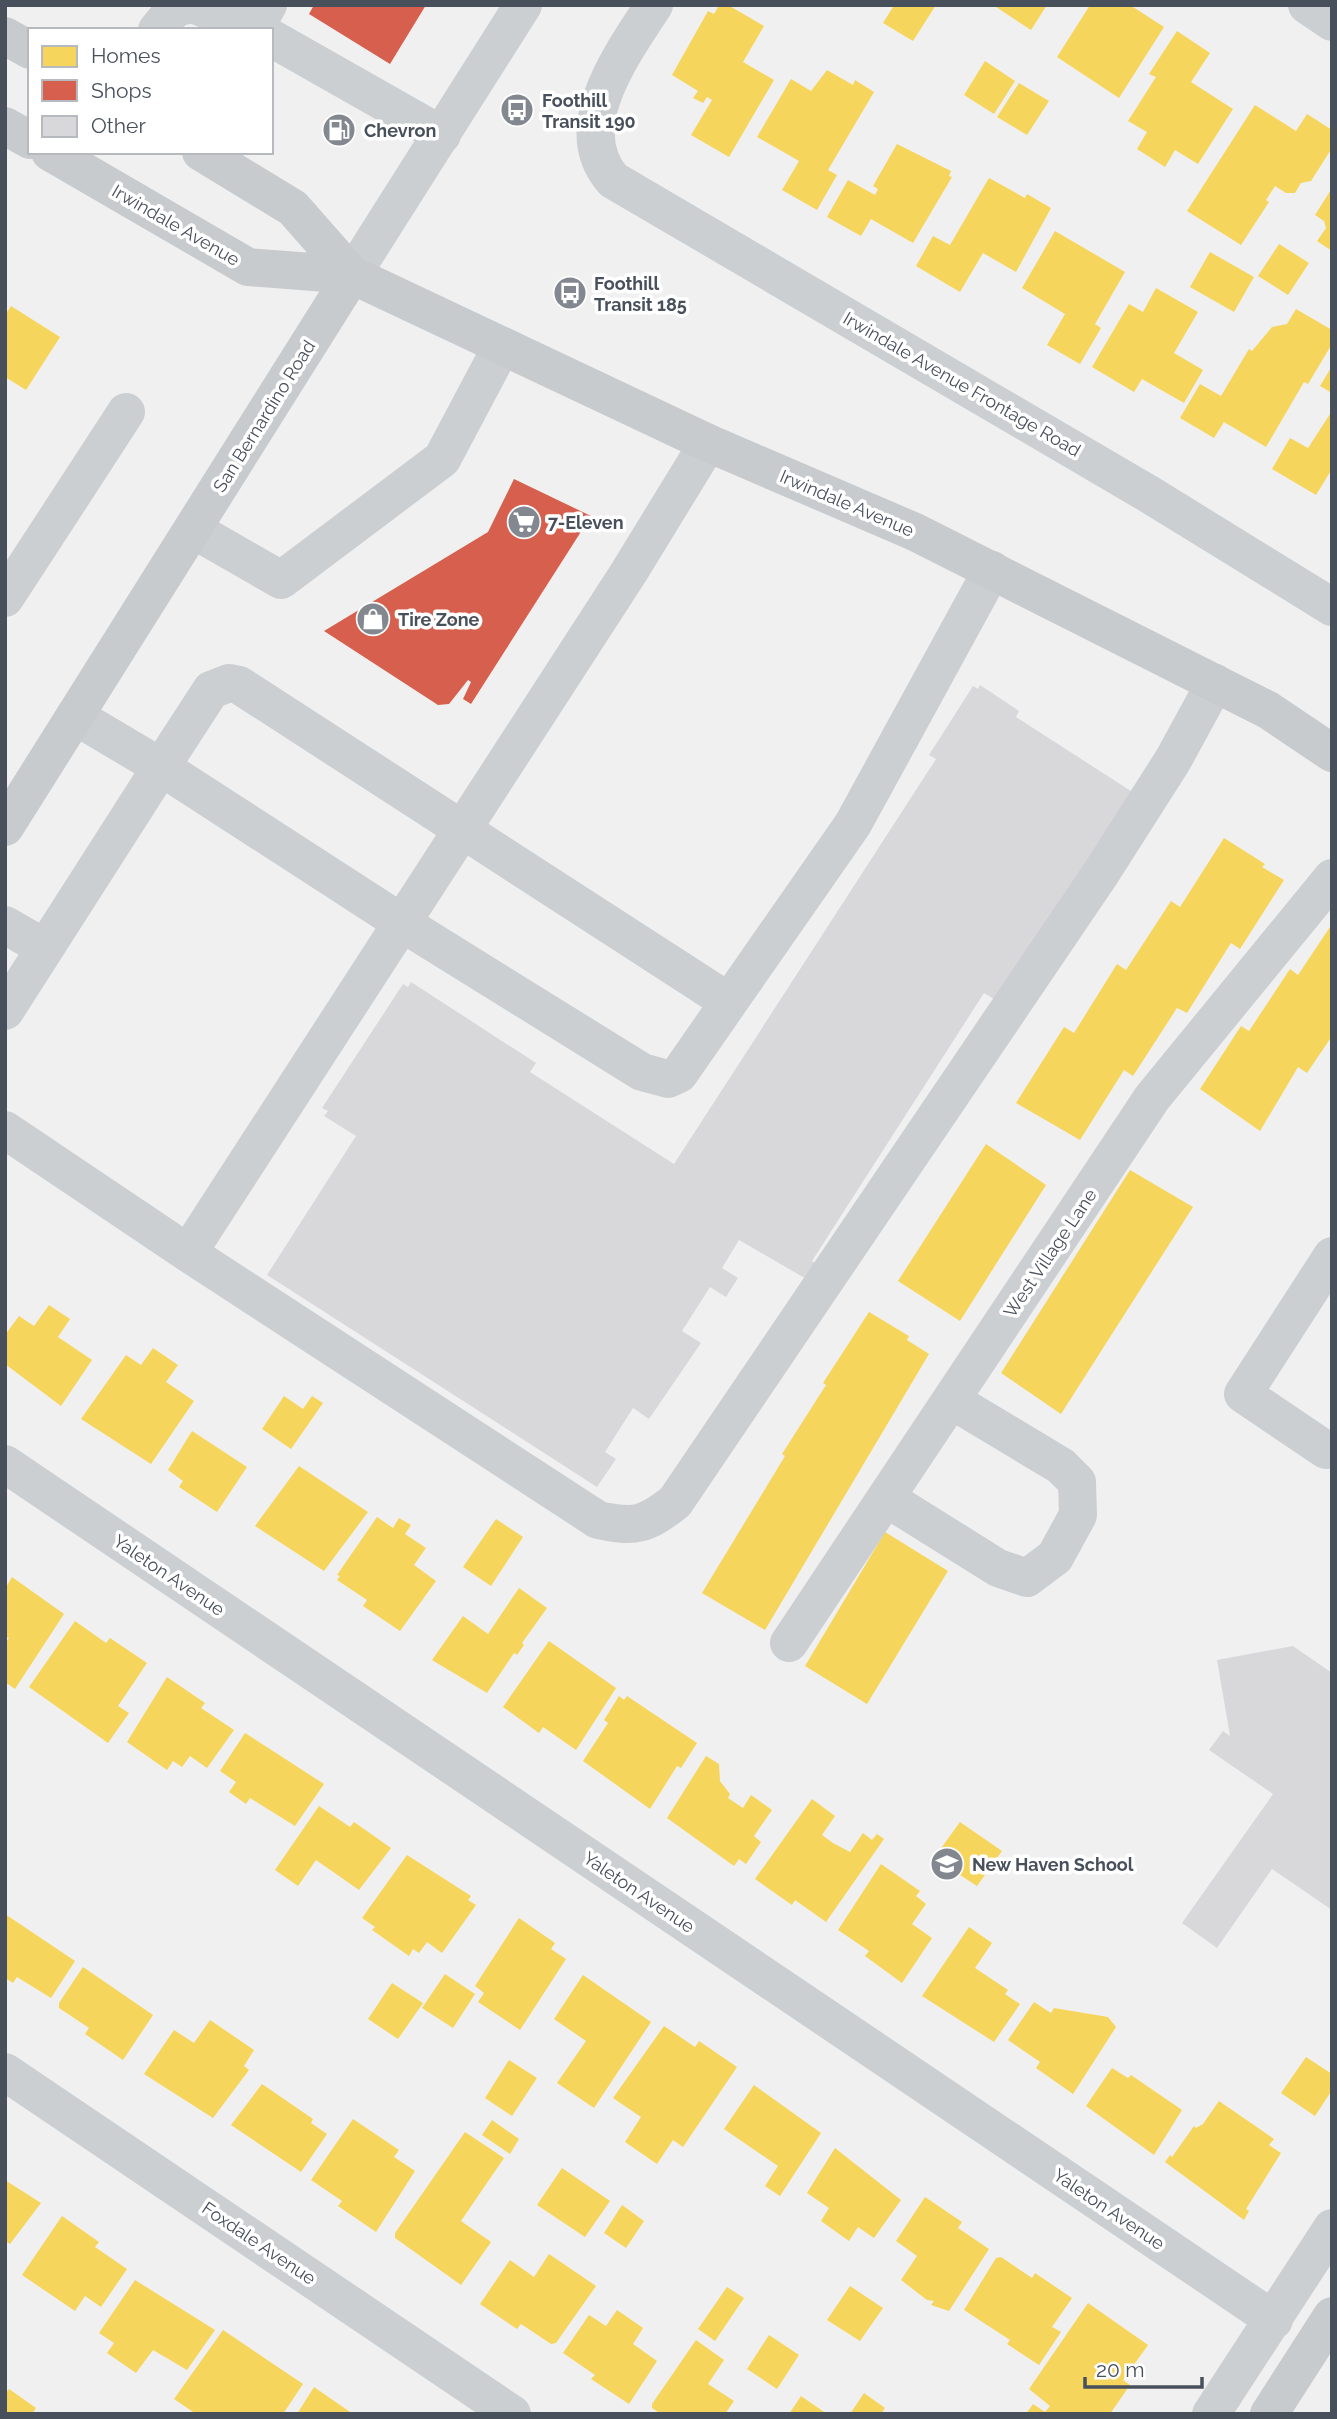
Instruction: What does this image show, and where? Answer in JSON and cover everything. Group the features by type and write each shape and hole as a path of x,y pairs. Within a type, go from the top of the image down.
{"main road":[{"path":"5,36 28,49"},
{"path":"5,126 28,139"},
{"name":"Irwindale Avenue","path":"53,154 248,267 352,275 708,443 915,532 1268,710 1332,753"},
{"name":"Irwindale Avenue","path":"204,154 293,208 352,275"},
{"name":"San Bernardino Road","path":"5,827 352,275"},
{"path":"1269,2414 1332,2316"}],"street":[{"path":"160,28 175,8 188,5"},
{"path":"195,5 262,26"},
{"name":"Irwindale Avenue Frontage Road","path":"654,5 619,60 597,117 594,139 598,157 613,180 1152,496 1332,607"},
{"path":"1307,5 1332,22"},
{"name":"San Bernardino Road","path":"352,275 442,135 508,10"},
{"path":"273,33 442,135"},
{"path":"194,530 281,580 442,459 502,346"},
{"path":"5,598 126,412"},
{"path":"188,1252 402,923 708,443"},
{"path":"75,716 161,767 402,923 631,1065 656,1077 668,1079 679,1074 853,824 992,570"},
{"path":"5,1011 211,690 229,683 239,685 729,1002"},
{"path":"5,1130 598,1520 628,1527 653,1520 675,1502 1101,873 1173,760 1215,683"},
{"name":"West Village Lane","path":"789,1643 1152,1098 1332,878"},
{"path":"5,925 46,948"},
{"path":"1326,1450 1243,1394 1332,1256"},
{"path":"886,1498 998,1568 1027,1578 1055,1557 1078,1515 1077,1482 1061,1466 951,1400"},
{"name":"Yaleton Avenue","path":"5,1464 1274,2320"},
{"name":"Foxdale Avenue","path":"5,2072 512,2414"},
{"path":"1211,2414 1332,2228"}],"building: Homes":[{"path":"719,5 728,5 764,26 743,62 774,80 729,157 691,135 712,100 707,97 703,103 693,98 698,91 672,75 708,11 714,14"},
{"path":"890,5 936,5 913,41 883,23 893,7"},
{"path":"993,5 1047,5 1031,30"},
{"path":"1090,5 1130,5 1164,27 1119,98 1057,57"},
{"path":"1177,31 1210,53 1191,82 1233,109 1198,164 1175,150 1165,167 1137,149 1147,132 1128,121 1156,77 1149,74"},
{"path":"985,61 1015,81 994,114 964,95"},
{"path":"827,70 853,85 855,80 874,92 828,170 837,175 817,210 782,190 799,161 757,137 791,79 811,91"},
{"path":"1019,83 1049,101 1027,135 997,117"},
{"path":"1255,105 1296,131 1307,114 1332,130 1332,148 1311,181 1301,183 1295,193 1286,193 1275,186 1266,200 1269,202 1241,245 1187,211"},
{"path":"897,144 951,171 949,176 952,177 913,243 871,219 861,236 827,217 848,180 875,195 878,189 873,186"},
{"path":"989,178 1025,198 1027,194 1051,208 1016,272 983,253 960,292 916,266 933,236 950,245"},
{"path":"1332,188 1332,251 1317,241 1326,228 1324,221 1315,215"},
{"path":"1055,231 1125,272 1095,324 1101,328 1080,364 1047,345 1065,314 1022,288"},
{"path":"1279,244 1309,263 1288,295 1258,276"},
{"path":"1210,252 1254,277 1234,312 1190,287"},
{"path":"1156,288 1198,312 1174,353 1203,370 1184,403 1142,379 1134,392 1092,367 1129,304 1143,312"},
{"path":"11,306 60,337 26,390 5,377 5,315"},
{"path":"1296,309 1332,330 1332,344 1308,384 1304,382 1266,447 1224,422 1214,438 1180,418 1200,384 1221,396 1249,349 1252,351 1272,327 1287,324"},
{"path":"1332,366 1332,393 1320,386"},
{"path":"1332,411 1332,469 1316,495 1272,469 1290,438 1308,448"},
{"path":"1224,838 1265,864 1262,867 1284,880 1240,949 1231,943 1187,1013 1177,1008 1133,1076 1124,1070 1080,1140 1016,1103 1064,1027 1074,1033 1117,964 1126,970 1171,901 1180,907"},
{"path":"1332,924 1332,1036 1307,1073 1298,1067 1260,1131 1200,1089 1241,1026 1249,1031 1290,969 1298,975"},
{"path":"986,1144 1046,1185 960,1321 898,1281"},
{"path":"1130,1170 1193,1207 1061,1414 1001,1373"},
{"path":"49,1305 70,1319 58,1337 92,1360 61,1406 5,1364 5,1335 19,1316 34,1326"},
{"path":"869,1312 909,1336 907,1340 929,1354 765,1630 702,1593 785,1456 782,1454 826,1385 823,1383"},
{"path":"153,1348 178,1365 166,1382 194,1401 151,1464 81,1419 126,1355 141,1365"},
{"path":"284,1396 303,1409 312,1396 323,1403 291,1449 262,1429"},
{"path":"192,1431 247,1467 217,1512 179,1487 183,1481 168,1470"},
{"path":"299,1466 368,1512 324,1571 255,1526"},
{"path":"377,1517 393,1528 399,1518 411,1525 405,1534 426,1548 414,1565 436,1581 400,1631 363,1606 367,1600 337,1580 340,1576 337,1575"},
{"path":"496,1519 523,1537 491,1586 463,1567"},
{"path":"885,1532 948,1571 867,1704 805,1666"},
{"path":"12,1577 64,1614 15,1689 5,1682 5,1643 9,1638 5,1636 5,1589"},
{"path":"519,1588 547,1608 522,1643 524,1645 517,1655 514,1653 487,1693 432,1660 463,1616 488,1634"},
{"path":"75,1621 106,1643 110,1638 147,1663 118,1706 129,1713 108,1743 29,1687"},
{"path":"549,1641 616,1688 576,1750 543,1727 539,1733 503,1707"},
{"path":"167,1677 205,1703 201,1708 234,1730 207,1768 190,1756 182,1767 173,1761 167,1770 127,1742"},
{"path":"619,1696 624,1700 627,1696 697,1743 681,1768 677,1766 650,1809 583,1761 608,1723 604,1720"},
{"path":"245,1733 324,1784 295,1826 250,1798 246,1804 229,1792 236,1782 220,1771"},
{"path":"706,1756 719,1764 720,1781 730,1794 728,1798 743,1808 751,1795 772,1810 754,1836 761,1842 746,1864 739,1859 734,1866 667,1818"},
{"path":"812,1799 835,1816 822,1835 833,1843 850,1852 863,1833 872,1840 877,1834 884,1839 826,1922 795,1900 792,1905 755,1879"},
{"path":"319,1806 350,1827 354,1822 391,1848 359,1890 316,1860 298,1886 275,1870"},
{"path":"960,1822 1002,1851 977,1886 934,1858"},
{"path":"407,1855 471,1896 468,1900 476,1905 442,1953 427,1942 419,1953 413,1949 409,1956 372,1930 375,1927 362,1918"},
{"path":"881,1864 920,1891 916,1896 926,1904 912,1924 932,1938 902,1983 865,1956 869,1951 838,1930"},
{"path":"5,1914 75,1961 51,1998 17,1977 13,1983 5,1978"},
{"path":"519,1918 555,1943 551,1949 566,1959 520,2030 478,2002 484,1993 475,1986"},
{"path":"969,1927 992,1943 975,1968 1008,1990 1005,1994 1020,2004 994,2042 922,1996"},
{"path":"83,1967 153,2015 123,2060 85,2034 89,2028 59,2008 59,2003"},
{"path":"445,1974 475,1994 453,2028 422,2008"},
{"path":"583,1975 651,2022 594,2108 557,2083 586,2041 554,2019"},
{"path":"392,1983 423,2003 398,2039 368,2019"},
{"path":"1034,2002 1051,2013 1054,2008 1108,2017 1116,2027 1073,2094 1036,2068 1040,2062 1008,2040"},
{"path":"210,2020 254,2050 244,2066 249,2070 213,2118 144,2074 174,2030 194,2043"},
{"path":"664,2026 695,2047 699,2041 737,2067 683,2147 673,2140 657,2164 625,2142 641,2117 613,2098"},
{"path":"1306,2057 1332,2074 1332,2090 1315,2116 1281,2093"},
{"path":"509,2060 537,2078 512,2116 485,2098"},
{"path":"1112,2068 1128,2078 1131,2075 1182,2110 1154,2155 1086,2106"},
{"path":"262,2084 313,2119 311,2123 327,2134 301,2172 231,2125"},
{"path":"754,2085 821,2133 780,2196 765,2186 778,2166 724,2129"},
{"path":"1219,2101 1274,2139 1269,2145 1281,2153 1246,2209 1249,2211 1244,2220 1165,2162 1170,2155 1172,2157 1194,2126 1196,2128 1203,2124"},
{"path":"353,2119 399,2150 394,2157 415,2171 376,2232 338,2206 342,2201 311,2180"},
{"path":"492,2120 519,2139 510,2154 482,2135"},
{"path":"465,2132 504,2158 461,2221 491,2242 461,2285 395,2238 395,2233"},
{"path":"835,2148 901,2200 874,2238 858,2227 849,2241 821,2221 829,2208 807,2193"},
{"path":"562,2168 610,2201 585,2237 537,2205"},
{"path":"5,2180 41,2203 10,2244 5,2241"},
{"path":"925,2197 962,2222 958,2228 989,2249 949,2311 931,2305 934,2301 927,2300 901,2280 917,2256 896,2241"},
{"path":"622,2205 644,2221 626,2248 604,2233"},
{"path":"62,2216 99,2242 95,2247 127,2269 101,2307 85,2296 75,2311 22,2275"},
{"path":"549,2254 596,2286 556,2343 551,2344 521,2324 517,2329 480,2304 510,2260 534,2277"},
{"path":"1001,2257 1032,2278 1035,2273 1072,2298 1052,2327 1061,2332 1039,2365 1007,2344 1010,2340 964,2310 996,2258"},
{"path":"135,2280 215,2330 187,2370 153,2350 136,2373 107,2353 114,2343 99,2333"},
{"path":"850,2286 883,2308 860,2341 827,2320"},
{"path":"727,2287 744,2298 715,2341 698,2329"},
{"path":"1088,2303 1148,2345 1123,2380 1130,2385 1110,2414 1026,2414 1033,2404 1045,2412 1050,2406 1029,2389"},
{"path":"617,2310 643,2328 633,2344 657,2361 629,2404 591,2379 595,2375 563,2353 589,2315 606,2326"},
{"path":"223,2330 303,2384 283,2414 196,2414 174,2399"},
{"path":"769,2335 799,2355 777,2389 747,2369"},
{"path":"696,2340 724,2360 708,2384 734,2401 725,2414 661,2414 652,2408 652,2404"},
{"path":"314,2387 353,2414 297,2414"},
{"path":"9,2389 36,2408 32,2414 5,2414 5,2394"},
{"path":"864,2393 885,2408 881,2414 850,2414"},
{"path":"801,2396 827,2414 789,2414"}],"building: Shops":[{"path":"314,5 426,5 390,64 309,14"},
{"path":"514,479 591,516 471,704 463,699 471,682 468,680 449,704 438,705 324,631 488,532"}],"building: Other":[{"path":"980,685 1019,711 1016,717 1134,793 999,1002 984,993 812,1261 818,1265 808,1280 739,1240 722,1268 738,1278 726,1297 710,1287 682,1331 701,1343 649,1419 633,1408 605,1452 616,1459 597,1487 267,1275 356,1136 324,1116 328,1111 322,1108 403,984 408,987 411,982 536,1063 530,1072 674,1164 936,759 929,755 973,686 978,689"},
{"path":"1293,1646 1332,1673 1332,1910 1272,1869 1217,1948 1182,1923 1273,1794 1209,1750 1223,1731 1230,1736 1217,1660"}],"place":[{"name":"Foothill Transit 190","path":"517,110"},
{"name":"Chevron","path":"339,130"},
{"name":"Foothill Transit 185","path":"570,293"},
{"name":"7-Eleven","path":"524,522"},
{"name":"Tire Zone","path":"373,619"},
{"name":"New Haven School","path":"947,1864"}]}
